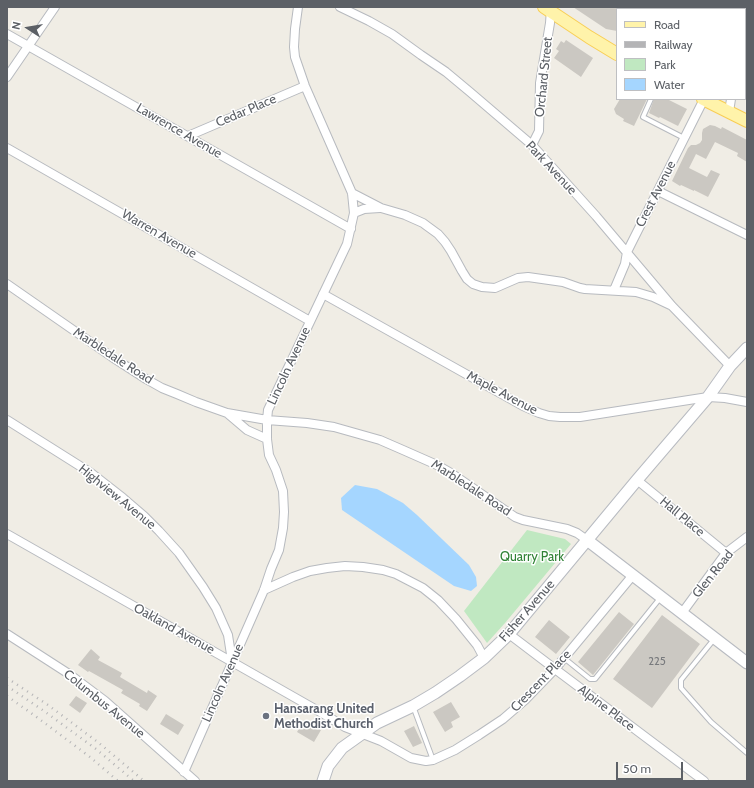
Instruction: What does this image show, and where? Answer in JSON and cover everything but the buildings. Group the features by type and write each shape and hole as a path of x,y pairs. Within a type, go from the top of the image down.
{"main road":[{"path":"548,8 589,37 616,53"},
{"path":"705,100 747,121"}],"street":[{"path":"7,78 55,7"},
{"name":"Lincoln Avenue","path":"184,772 264,590 279,550 283,528 283,491 269,455 267,439 268,410 347,244 354,213 352,193 305,86 295,57 295,29 298,7"},
{"name":"Park Avenue","path":"340,7 369,21 410,46 446,72 532,145 596,216 672,306 730,366"},
{"name":"Orchard Street","path":"532,145 539,131 540,83 550,23 548,8"},
{"name":"Lawrence Avenue","path":"7,34 351,229"},
{"name":"Cedar Place","path":"188,136 305,86"},
{"name":"Crest Avenue","path":"614,290 625,264 627,252 703,100"},
{"path":"729,112 731,100"},
{"name":"Warren Avenue","path":"7,148 310,320"},
{"path":"658,191 747,235"},
{"path":"352,193 381,208 417,220 438,234 452,251 467,279 473,284 482,287 495,288 518,278 528,277 563,282 580,288 636,292 653,297 672,306"},
{"path":"354,213 364,209 381,208"},
{"name":"Marbledale Road","path":"7,284 106,353 162,388 227,413 267,420 307,422 334,427 380,440 423,458 444,469 515,517 573,531 661,596 747,663"},
{"name":"Maple Avenue","path":"323,294 523,406 549,416 560,418 580,417 708,397 747,402"},
{"name":"Fisher Avenue","path":"323,781 328,766 342,748 377,723 413,706 460,676 484,658 509,634 586,540 708,397 730,366 747,348"},
{"name":"Marbledale Road","path":"227,413 247,430 267,439"},
{"name":"Highview Avenue","path":"7,420 91,473 123,498 159,531 179,553 216,608 228,635 233,662"},
{"name":"Hall Place","path":"637,480 726,554"},
{"name":"Oakland Avenue","path":"7,534 345,727 362,734"},
{"name":"Glen Road","path":"682,613 726,554 747,537"},
{"path":"264,590 310,571 327,568 345,566 363,567 383,570 396,574 423,588 438,600 477,645 484,658"},
{"name":"Crescent Place","path":"362,734 381,741 412,758 426,761 433,760 455,750 479,736 525,700 555,669 634,576"},
{"name":"Columbus Avenue","path":"7,634 69,674 105,701 195,781"},
{"name":"Alpine Place","path":"509,634 704,781"}],"lane":[{"path":"651,100 643,117 684,138"},
{"path":"564,658 590,679 595,679 661,596"},
{"path":"715,638 680,680 681,688 711,722 747,753"},
{"path":"413,706 433,760"}],"green space":[{"name":"Quarry Park","path":"527,530 565,539 571,544 487,643 464,611"}],"water":[{"path":"355,485 377,489 403,503 469,565 476,577 477,586 471,591 454,586 342,510 341,498"}],"railway":[{"path":"7,678 48,705 99,743 144,781"},
{"path":"7,686 96,749 134,781"},
{"path":"7,696 90,757 118,781"}],"place":[{"name":"Hansarang United Methodist Church","path":"266,716"}]}
